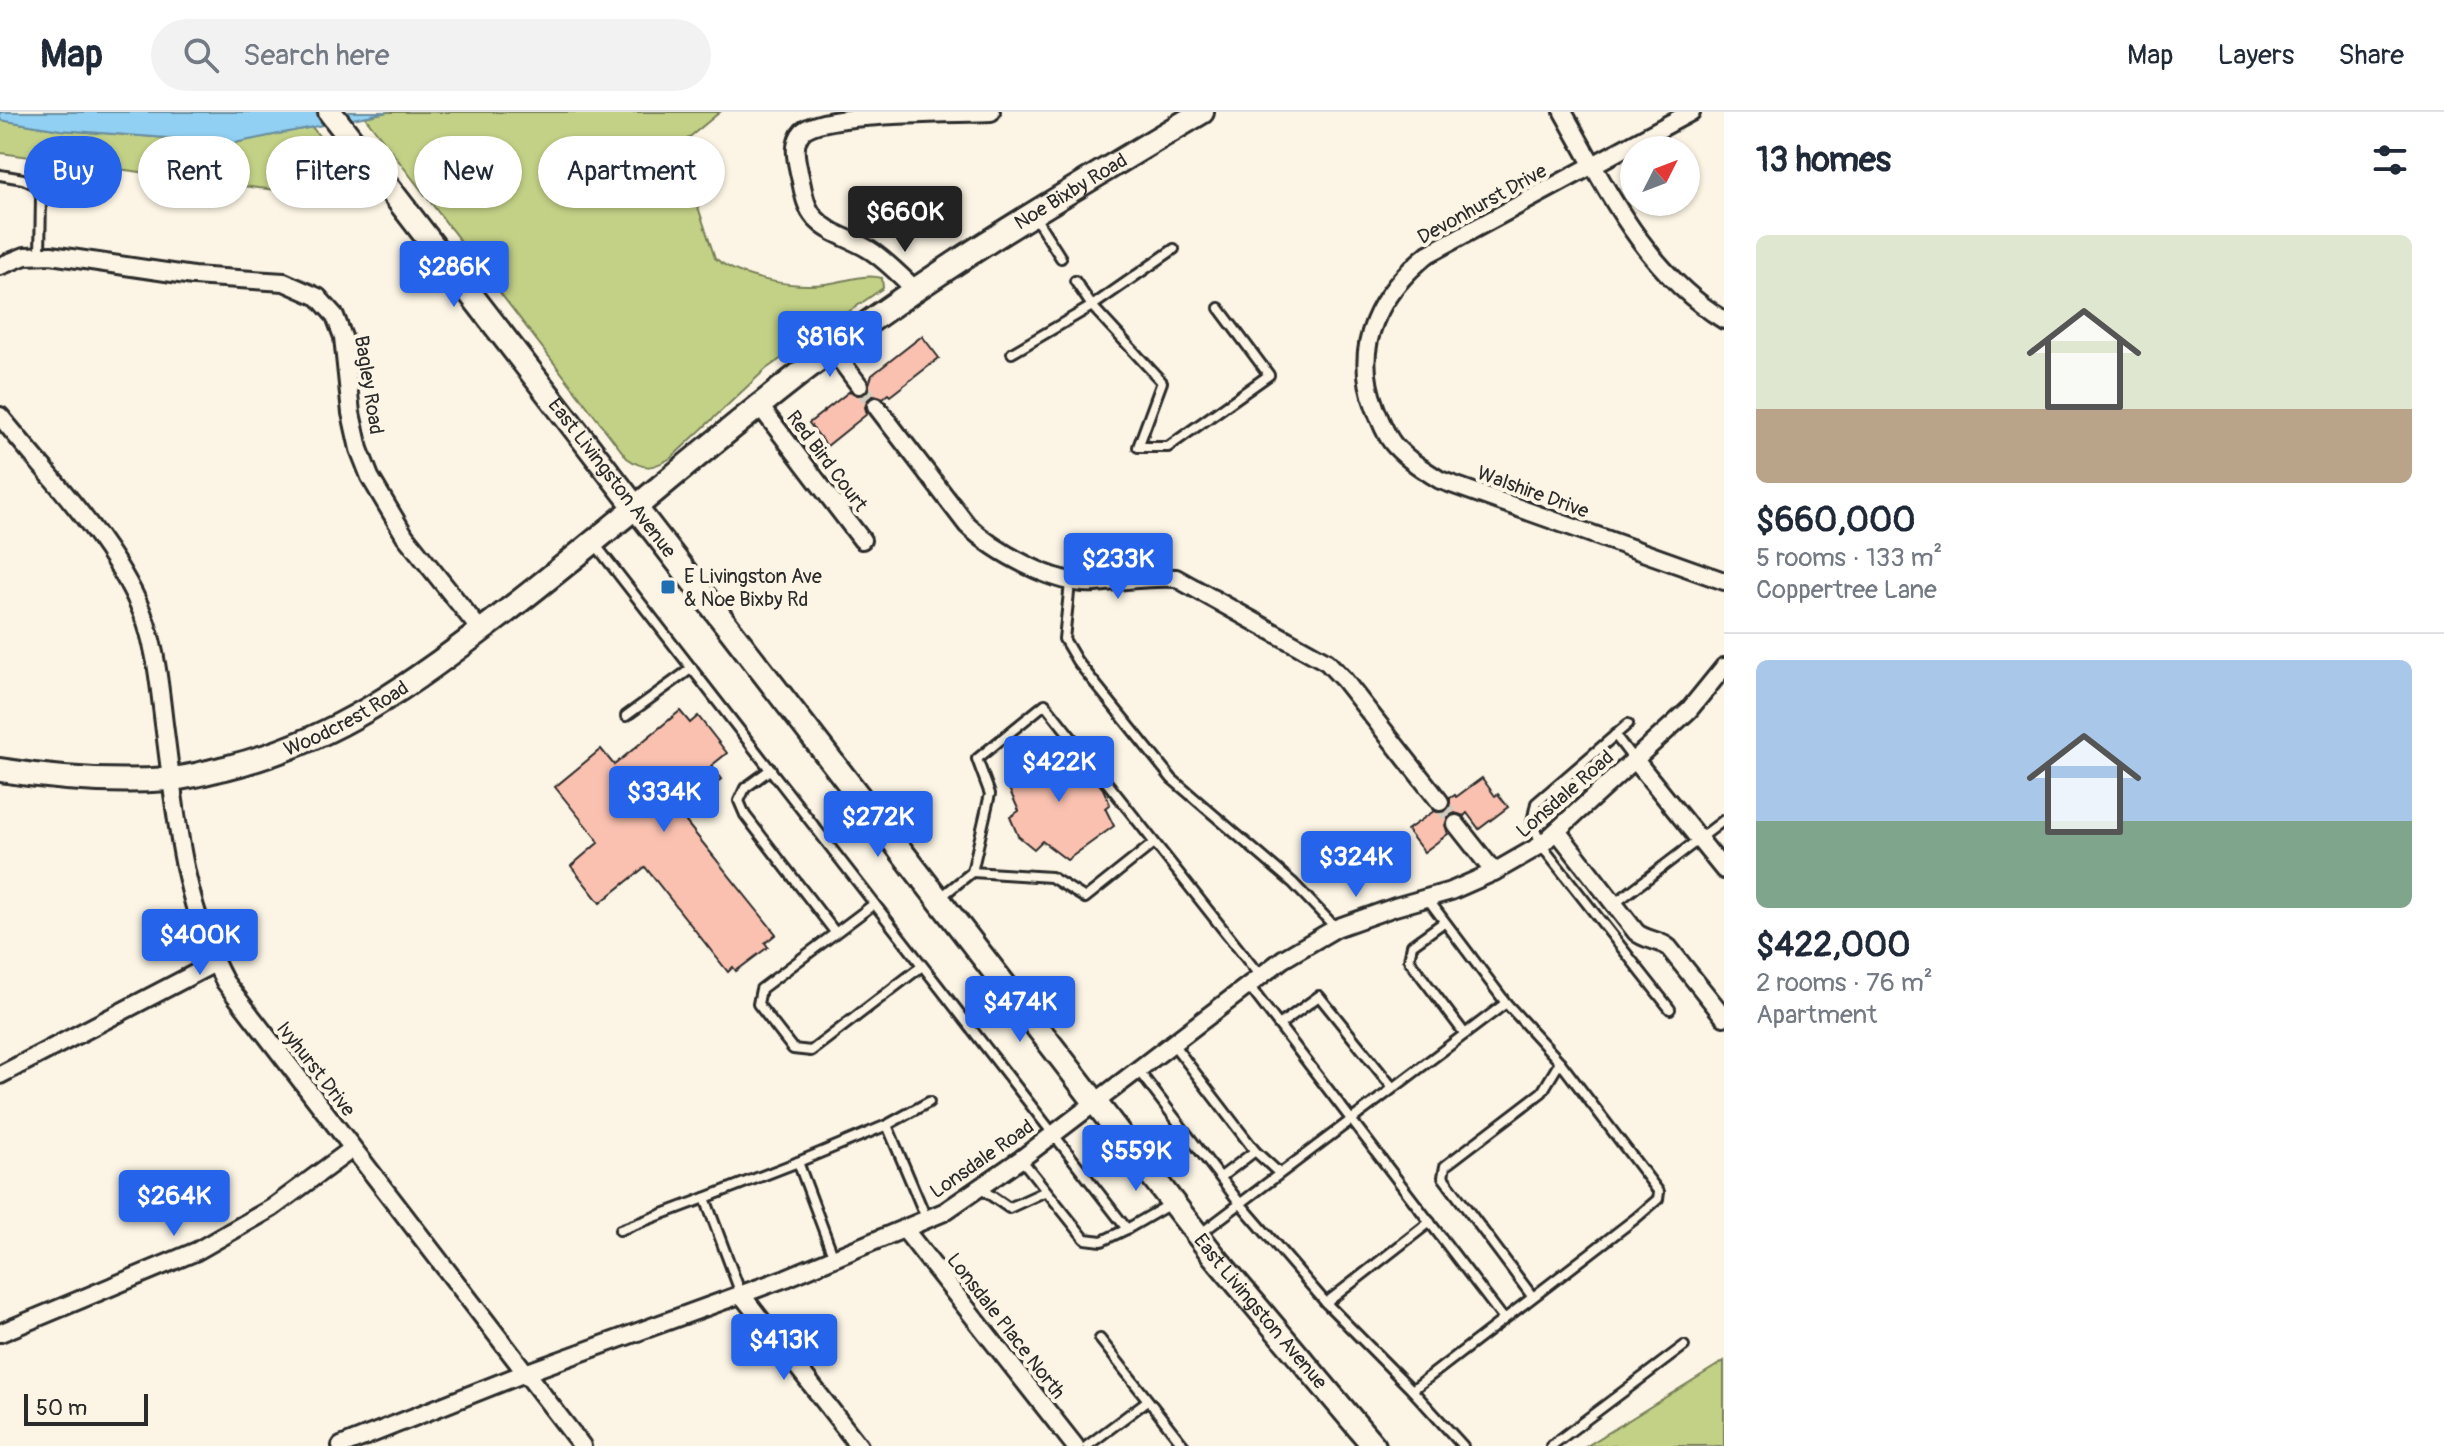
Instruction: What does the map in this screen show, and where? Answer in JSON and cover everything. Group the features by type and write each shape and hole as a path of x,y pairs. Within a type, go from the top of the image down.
{"main road":[{"name":"East Livingston Avenue","path":"330,112 1198,1235 1374,1446"},
{"name":"Noe Bixby Road","path":"637,508 759,405 915,289 1033,213 1202,112"},
{"name":"Woodcrest Road","path":"0,770 93,780 171,779 255,761 338,728 408,686 637,508"}],"street":[{"path":"915,289 869,249 827,229 816,220 808,209 795,154 798,138 809,126 836,118 895,113 991,112"},
{"path":"1563,112 1627,222 1655,260 1687,293 1724,320"},
{"name":"Devonhurst Drive","path":"1369,391 1368,342 1376,315 1406,272 1428,254 1691,112"},
{"name":"Bagley Road","path":"0,266 25,256 40,255 193,276 284,282 318,297 335,316 343,337 351,413 359,449 370,477 405,536 481,631"},
{"path":"832,349 859,385"},
{"name":"Walshire Drive","path":"1369,391 1393,444 1415,464 1440,480 1724,581"},
{"name":"Red Bird Court","path":"759,405 862,540"},
{"path":"876,406 978,535 1044,574 1070,583 1094,584 1176,578 1327,662 1440,802"},
{"name":"Ivyhurst Drive","path":"0,416 116,561 134,591 147,626 157,672 186,881 215,963 246,1011 582,1446"},
{"name":"Lonsdale Road","path":"341,1446 525,1373 834,1259 927,1220 1021,1159 1283,959 1336,928 1494,872 1541,845 1689,710 1724,667"},
{"path":"1635,760 1724,870"},
{"path":"1456,824 1494,872"},
{"path":"1557,831 1643,938 1662,942 1669,948 1724,1017"},
{"path":"0,1075 215,963"},
{"path":"0,1333 197,1251 272,1208 352,1149"},
{"name":"Lonsdale Place North","path":"905,1230 1075,1446"},
{"path":"741,1294 859,1446"}],"lane":[{"path":"0,175 23,179 38,186 42,221 40,255"},
{"path":"1033,213 1061,258"},
{"path":"1012,353 1092,306 1174,249"},
{"path":"1075,281 1092,306 1162,382 1138,447 1168,447 1269,375 1219,308"},
{"path":"595,543 1127,1229"},
{"path":"1070,583 1064,639 1077,661 1172,779 1293,883 1336,928"},
{"path":"626,716 692,668"},
{"path":"938,900 972,872 990,794 977,759 1045,704 1154,843 1254,980 1279,1025 1503,1318"},
{"path":"1628,724 1536,803 1532,822 1541,845 1670,1009"},
{"path":"1615,735 1635,760"},
{"path":"771,769 745,788 739,801 745,815 835,932"},
{"path":"1614,904 1724,820"},
{"path":"972,872 1051,877 1085,898 1154,843"},
{"path":"1412,1390 1645,1211 1659,1195 1657,1187 1560,1062 1506,1003 1427,898"},
{"path":"874,904 761,989 758,1004 793,1049 811,1051 922,966"},
{"path":"1444,922 1412,945 1409,960 1465,1034"},
{"path":"1279,1025 1319,996 1393,1088"},
{"path":"1198,1235 1506,1003"},
{"path":"1172,1043 1255,1151 1279,1173"},
{"path":"1532,1296 1442,1172 1445,1166 1542,1092 1560,1062"},
{"path":"1138,1070 1239,1202 1326,1303 1463,1446"},
{"path":"620,1230 798,1162 887,1125 929,1102"},
{"path":"887,1125 927,1220"},
{"path":"1221,1177 1255,1151"},
{"path":"1021,1159 1085,1239 1102,1241 1173,1203"},
{"path":"798,1162 834,1259"},
{"path":"980,1188 1009,1208 1046,1191"},
{"path":"705,1198 741,1294"},
{"path":"1326,1303 1430,1222"},
{"path":"1100,1339 1184,1446"},
{"path":"1551,1446 1684,1346"},
{"path":"1087,1446 1147,1401"}],"green space":[{"path":"387,112 720,112 691,136 538,136 538,208 698,208 715,258 738,271 767,280 812,285 875,277 882,278 883,288 766,369 671,458 654,466 639,465 627,458 435,208 522,208 522,136 414,136 414,181 398,160 398,136 380,136 365,117"},
{"path":"0,120 61,130 141,136 138,136 138,172 122,170 122,136 24,136 24,156 0,153"},
{"path":"312,127 319,136 268,136"},
{"path":"266,136 266,189 250,187 250,140"},
{"path":"1724,1361 1724,1446 1587,1446"}],"water":[{"path":"0,112 387,112 250,140 250,136 141,136 61,130 0,120"}],"building":[{"path":"922,336 939,358 890,396 888,394 883,398 875,395 869,398 865,407 867,414 827,446 809,423 850,391 860,396 866,393 872,375"},
{"path":"680,711 690,723 698,716 727,753 711,766 721,779 697,799 703,807 686,822 776,934 765,943 768,947 736,971 733,967 728,972 645,867 600,903 571,866 599,842 555,787 601,749 614,765"},
{"path":"1052,746 1070,760 1074,756 1103,789 1110,804 1105,808 1114,826 1067,860 1042,841 1034,849 1018,836 1010,817 1019,811 1006,782"},
{"path":"1482,778 1508,807 1479,829 1467,813 1464,816 1450,815 1445,825 1448,834 1424,852 1407,830 1434,811 1446,811 1450,798"}],"tunnel":[{"path":"859,385 876,406"},
{"path":"1440,802 1456,824"}],"place":[{"name":"E Livingston Ave & Noe Bixby Rd","path":"668,587"}]}
